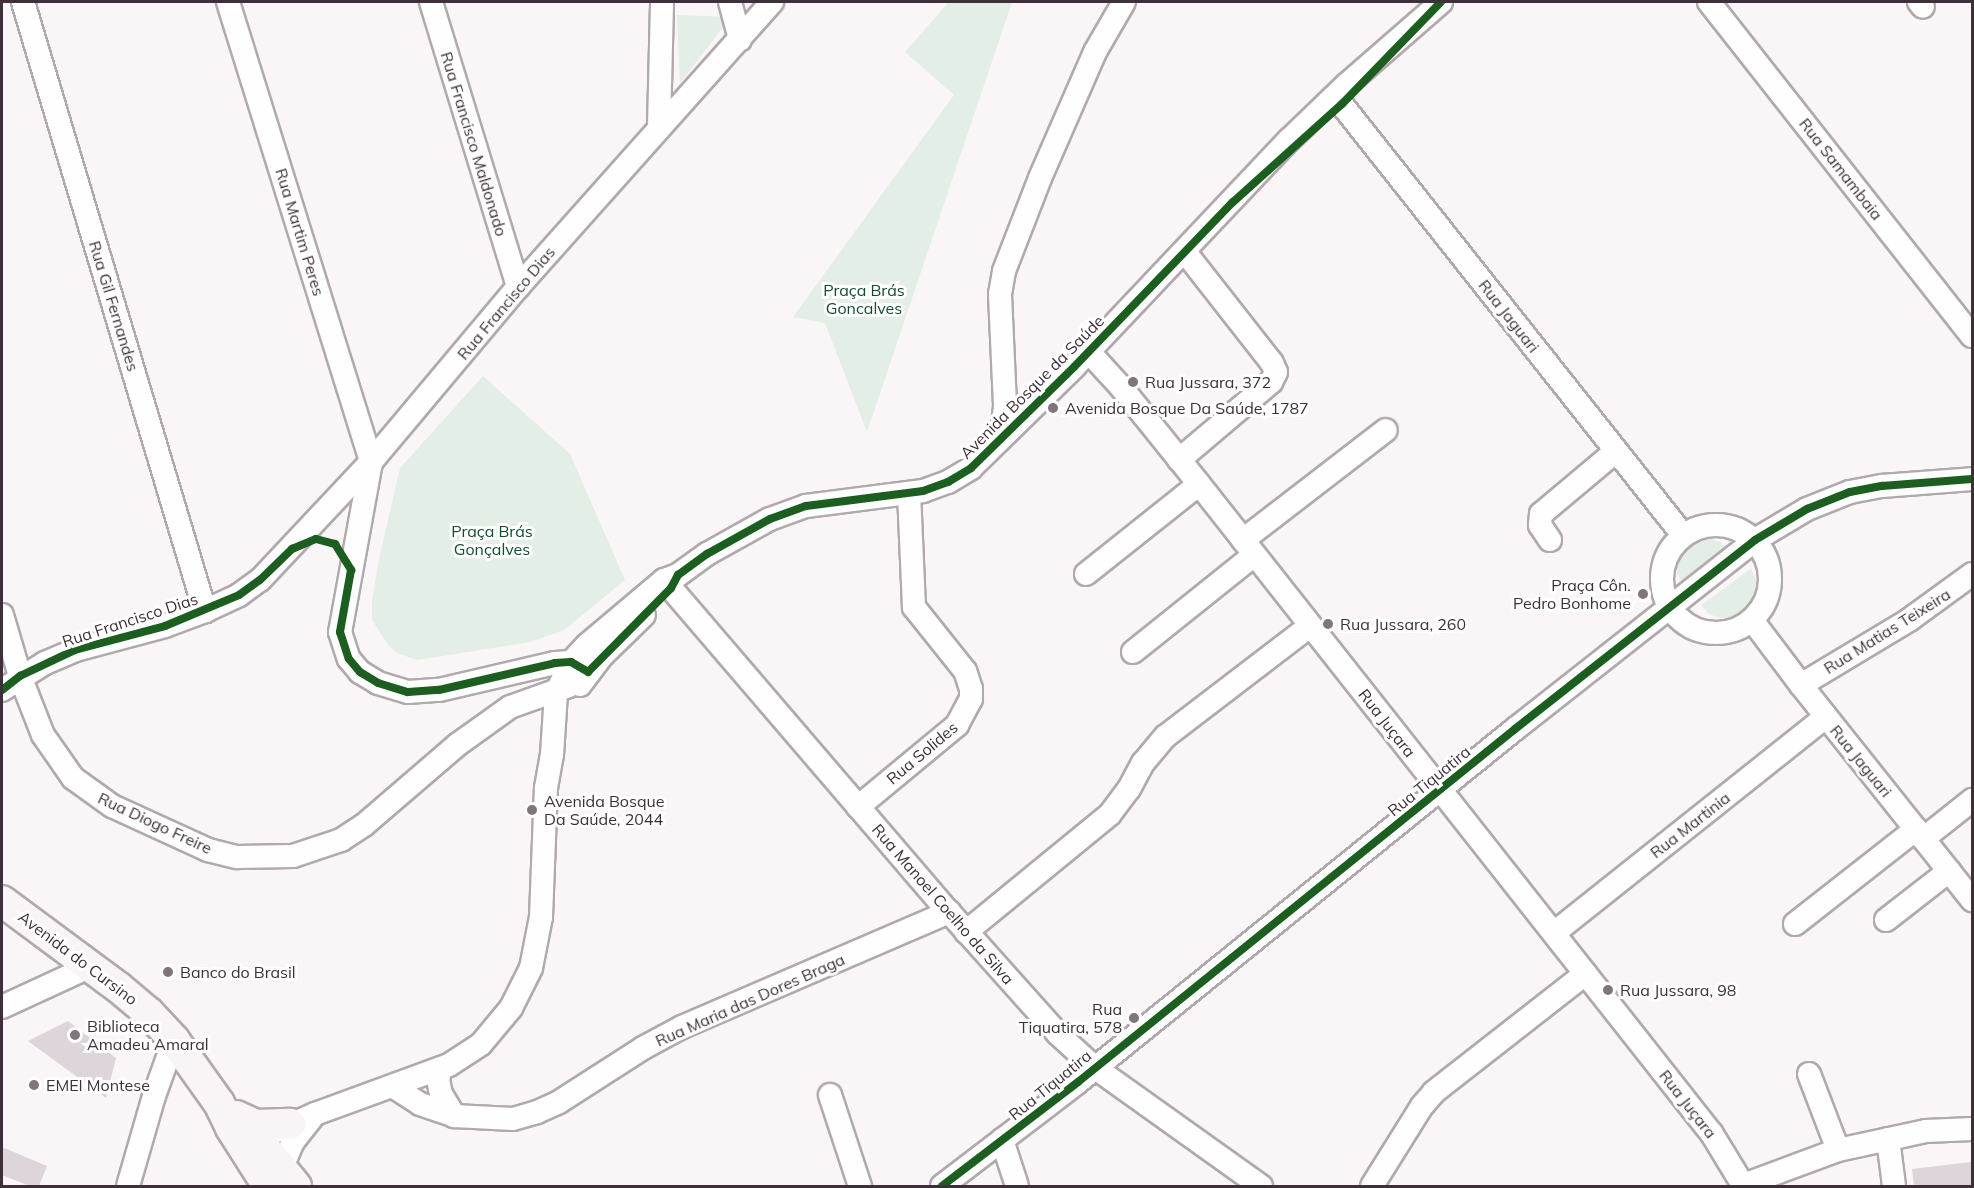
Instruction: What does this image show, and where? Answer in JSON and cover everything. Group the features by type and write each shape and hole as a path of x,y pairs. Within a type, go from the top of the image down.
{"main road":[{"name":"Avenida do Cursino","path":"2,901 91,966 149,1013 174,1040 272,1172"},
{"path":"226,1109 256,1125 302,1119"}],"street":[{"name":"Rua Gil Fernandes","path":"23,2 205,610"},
{"name":"Rua Martim Peres","path":"228,2 371,462"},
{"name":"Rua Francisco Maldonado","path":"431,2 518,287"},
{"path":"659,127 662,2"},
{"path":"730,2 740,40"},
{"name":"Rua Francisco Dias","path":"2,690 20,676 75,650 165,626 239,595 260,580 371,462 518,287 772,2"},
{"path":"1002,435 1005,405 1000,305 1004,271 1040,178 1095,52 1124,2"},
{"name":"Avenida Bosque da Saúde","path":"552,755 572,700 587,645 706,554 770,519 806,506 909,493 948,482 971,468 1233,202 1441,2"},
{"name":"Rua Samambaia","path":"1714,3 1972,336"},
{"name":"Rua Jaguari","path":"1338,100 1683,535"},
{"path":"1179,460 1271,382 1276,372 1272,363 1185,252"},
{"name":"Rua Juçara","path":"1088,351 1121,387 1199,484 1712,1134 1742,1186"},
{"path":"1133,652 1249,547 1386,430"},
{"path":"1550,540 1540,525 1541,514 1616,451"},
{"path":"371,462 340,632 349,659 360,672 378,683 408,692 439,690 555,663 581,671"},
{"name":"Rua Tiquatira","path":"942,1186 1755,540 1807,509 1850,492 1882,486 1972,479"},
{"path":"1086,574 1199,484"},
{"name":"Rua Solides","path":"858,807 957,724 970,699 971,689 965,671 914,607 909,493"},
{"path":"1720,524 1739,529 1755,540 1767,560 1771,582 1765,603 1752,620 1730,632 1706,632 1685,624 1669,607 1662,593 1661,571 1669,551 1683,535 1701,526 1720,524"},
{"name":"Rua Matias Teixeira","path":"1800,685 1909,620 1972,574"},
{"name":"Rua Manoel Coelho da Silva","path":"671,581 858,807 1058,1034 1094,1067 1261,1186"},
{"name":"Rua Diogo Freire","path":"2,615 20,676 44,735 60,764 90,793 112,806 208,850 237,856 293,856 341,840 364,825 457,746 497,716 520,702 556,693"},
{"name":"Rua Jaguari","path":"1752,620 1800,685 1972,900"},
{"path":"966,932 1110,814 1129,789 1143,763 1166,736 1310,626"},
{"name":"Avenida Bosque da Saúde","path":"272,1172 302,1119 441,1068 481,1044 511,1008 531,968 541,917 546,788 552,755 556,693 581,671"},
{"path":"494,678 503,692 497,716"},
{"name":"Rua Martinia","path":"1554,933 1826,717"},
{"path":"1795,924 1920,834 1972,800"},
{"path":"1886,920 1949,871"},
{"name":"Rua Maria das Dores Braga","path":"394,1087 420,1104 454,1116 513,1119 537,1112 559,1102 643,1048 682,1027 949,912"},
{"path":"2,1007 91,966"},
{"path":"1372,1186 1422,1106 1434,1092 1585,974"},
{"path":"128,1186 154,1096 174,1040"},
{"path":"441,1068 438,1079 441,1094 454,1116"},
{"path":"1809,1074 1838,1150"},
{"path":"831,1095 860,1186"},
{"path":"272,1172 292,1143 302,1119"},
{"path":"1742,1186 1838,1150 1926,1131 1972,1129"},
{"path":"1888,1139 1894,1186"},
{"path":"1002,1140 1017,1186"}],"green space":[{"name":"Praça Brás Goncalves","path":"949,2 1012,2 867,432 825,323 793,317 954,95 905,52"},
{"path":"677,15 731,17 680,83"},
{"name":"Praça Brás Gonçalves","path":"483,376 570,454 625,580 564,630 530,642 417,660 397,653 389,646 372,620 372,600 380,555 400,468"},
{"path":"1709,538 1720,542 1728,550 1683,584 1677,574 1676,563 1680,552 1687,544 1698,539"},
{"path":"1751,569 1756,580 1757,592 1753,603 1745,613 1733,618 1721,618 1709,614 1701,605"}],"building":[{"path":"68,1021 116,1058 106,1098 28,1041"},
{"path":"2,1147 47,1166 39,1186 30,1186 2,1175"},
{"path":"1971,1162 1972,1186 1914,1186 1912,1169"}],"cycle path":[{"path":"2,690 20,676 75,650 165,626 239,595 260,580 292,549 316,539 335,544 351,570 340,632 349,659 360,672 378,683 408,692 439,690 555,663 571,662 588,672 671,588 678,575 707,554 770,519 806,506 923,491 948,482 971,468 1074,367 1233,202 1342,104 1441,2"},
{"path":"942,1186 1078,1082 1515,729 1755,540 1807,509 1850,492 1882,486 1972,479"}],"place":[{"name":"Rua Jussara, 372","path":"1133,382"},
{"name":"Avenida Bosque Da Saúde, 1787","path":"1053,408"},
{"name":"Praça Côn. Pedro Bonhome","path":"1643,594"},
{"name":"Rua Jussara, 260","path":"1328,624"},
{"name":"Avenida Bosque Da Saúde, 2044","path":"532,810"},
{"name":"Banco do Brasil","path":"168,972"},
{"name":"Rua Jussara, 98","path":"1608,990"},
{"name":"Rua Tiquatira, 578","path":"1134,1018"},
{"name":"Biblioteca Amadeu Amaral","path":"75,1035"},
{"name":"EMEI Montese","path":"34,1085"}]}
